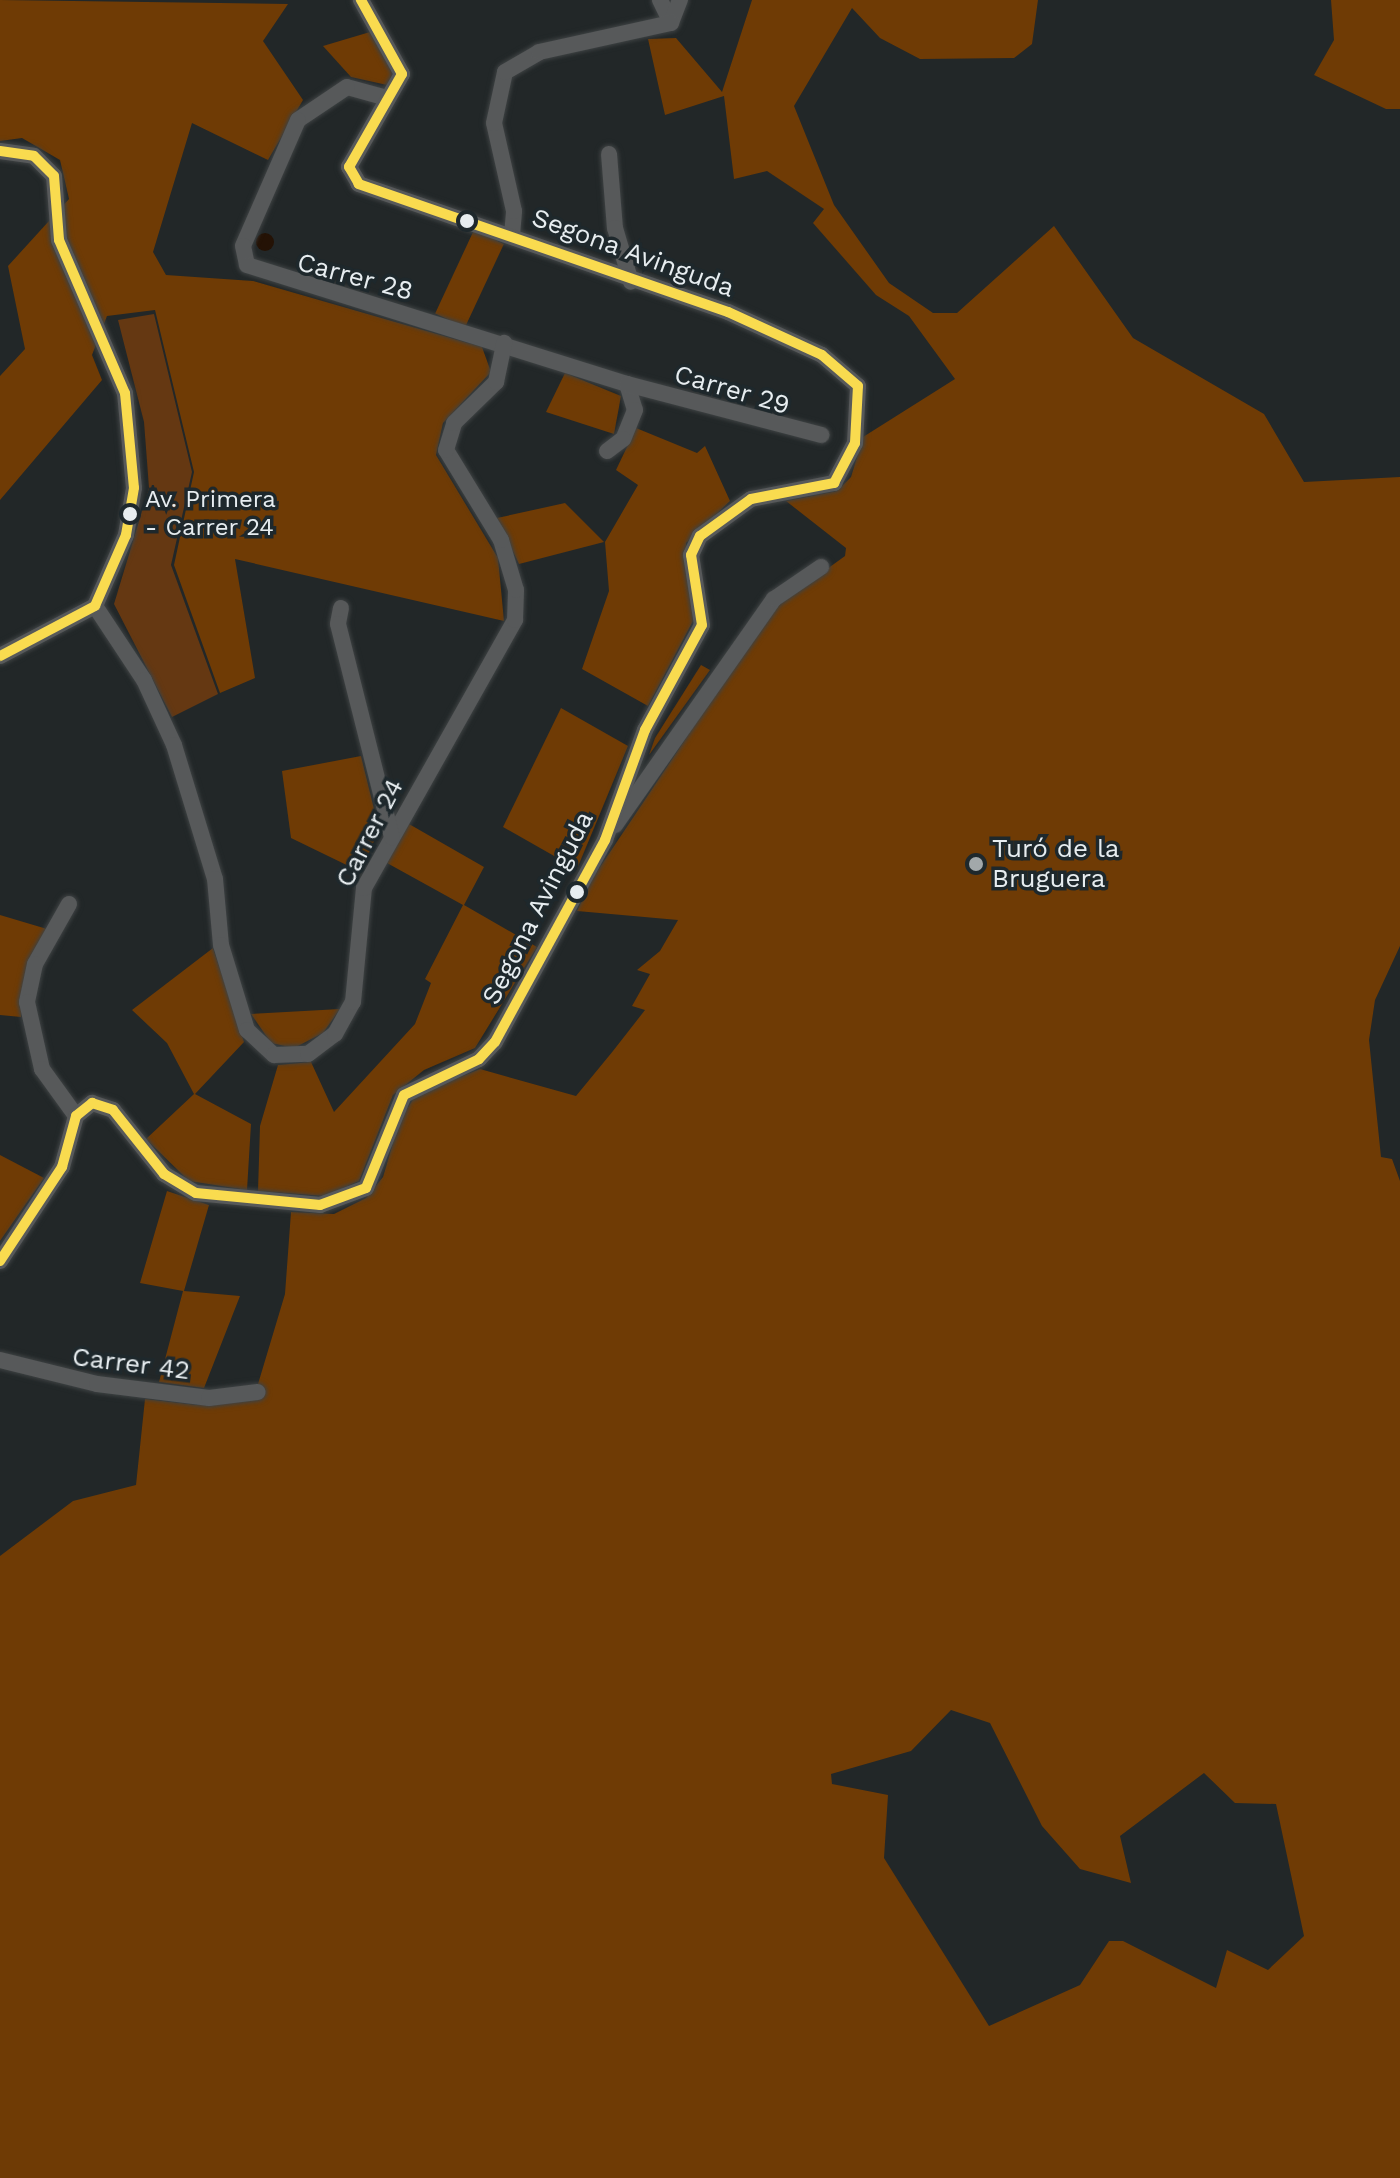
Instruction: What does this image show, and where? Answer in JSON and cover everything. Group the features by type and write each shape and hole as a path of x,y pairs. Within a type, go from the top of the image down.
{"street":[{"name":"Segona Avinguda","path":"76,1116 92,1103 113,1110 164,1174 196,1193 301,1205 353,1198 380,1169 404,1095 479,1059 495,1042 605,840 645,730 702,625 691,555 700,536 751,499 834,483 851,453 859,409 858,386 836,362 728,312 631,282 512,235 359,184 349,167 402,74 361,0"},
{"path":"660,0 671,23"},
{"path":"671,23 680,0"},
{"path":"512,235 514,211 494,123 505,72 539,52 671,23"},
{"name":"Carrer 28","path":"387,98 347,87 305,110 276,157 244,260 275,280 504,343 627,384"},
{"path":"0,151 34,156 54,176 59,240 125,393 131,512 95,606 0,656"},
{"path":"609,154 615,228 631,282"},
{"name":"Carrer 24","path":"95,606 144,680 174,745 215,879 221,945 247,1030 261,1048 301,1057 341,1027 355,994 361,895 515,620 516,590 501,540 446,450 454,423 496,382 504,343"},
{"path":"607,451 623,439 635,410 627,384"},
{"name":"Carrer 29","path":"627,384 821,435"},
{"path":"605,840 766,609 789,584 821,567"},
{"path":"341,608 338,624 392,837"},
{"path":"0,1261 62,1167 76,1116 42,1069 27,1002 35,964 69,904"},
{"name":"Carrer 42","path":"0,1360 23,1371 111,1386 209,1398 258,1392"}],"shaded area":[{"path":"0,0 288,4 263,41 303,100 268,160 192,123 153,252 166,275 253,281 482,347 491,372 443,423 436,455 498,558 504,621 235,559 255,678 220,693 174,565 194,472 155,310 107,316 92,355 102,380 0,500 0,376 25,349 8,266 69,199 60,160 22,138 0,141"},
{"path":"752,0 1038,0 1032,44 1014,58 920,59 880,38 852,8 794,106 834,205 889,283 933,313 957,313 1054,226 1133,338 1264,414 1304,482 1400,477 1400,946 1375,1000 1369,1040 1381,1157 1392,1159 1400,1181 1400,2178 0,2178 0,1556 73,1501 136,1485 145,1399 197,1405 263,1396 258,1384 285,1294 291,1212 334,1214 366,1198 383,1177 400,1119 416,1095 480,1069 576,1096 613,1051 645,1010 632,1006 650,974 637,970 660,951 678,920 577,911 592,879 773,608 845,556 846,548 786,501 837,491 851,477 863,437 955,379 909,316 876,295 813,223 824,209 767,171 734,179 724,96 665,115 648,39 676,38 722,92","holes":["951,1710 990,1723 1042,1826 1080,1869 1131,1883 1120,1836 1204,1773 1235,1803 1276,1804 1304,1936 1268,1970 1227,1950 1216,1988 1123,1941 1109,1941 1080,1985 989,2026 884,1858 888,1795 832,1784 831,1774 911,1751"]},
{"path":"1331,0 1400,0 1400,109 1386,109 1314,75 1334,40"},
{"path":"370,32 393,74 387,85 351,77 323,46"},
{"path":"474,230 504,244 465,327 435,313"},
{"path":"265,233 274,242 265,251 256,242"},
{"path":"154,314 192,472 171,565 218,694 172,717 114,604 149,488 144,422 118,320"},
{"path":"565,373 621,396 614,434 546,412"},
{"path":"636,428 697,453 705,446 730,501 686,543 693,621 648,706 582,669 609,591 605,542 638,485 616,470"},
{"path":"565,503 604,542 519,564 497,518"},
{"path":"701,665 710,670 649,755 655,738"},
{"path":"561,708 628,746 577,869 503,827"},
{"path":"361,756 379,829 361,872 291,838 282,771"},
{"path":"409,824 484,867 464,905 537,947 475,1048 424,1070 393,1095 359,1181 325,1196 258,1191 260,1126 278,1065 311,1062 334,1112 415,1024 431,983 425,979 463,905 387,863"},
{"path":"0,915 47,929 26,969 21,1017 0,1015"},
{"path":"213,948 244,1042 195,1094 251,1124 247,1190 189,1181 146,1139 194,1094 167,1043 132,1010"},
{"path":"340,1009 323,1033 294,1048 271,1043 251,1014"},
{"path":"0,1155 44,1178 0,1241"},
{"path":"167,1191 209,1205 184,1291 240,1296 204,1388 159,1382 183,1291 140,1283"}],"transit line":[{"path":"0,1261 62,1167 76,1116 92,1103 113,1110 164,1174 196,1193 320,1205 366,1188 404,1095 479,1059 495,1042 605,840 645,730 702,625 691,555 700,536 751,499 834,483 855,443 858,386 822,355 728,312 359,184 349,167 402,74 361,0"},
{"path":"0,151 34,156 54,176 59,240 125,393 134,488 126,535 95,606 0,656"}],"place":[{"name":"Av. Primera - Carrer 24","path":"130,514"},
{"name":"Turó de la Bruguera","path":"976,864"}]}
